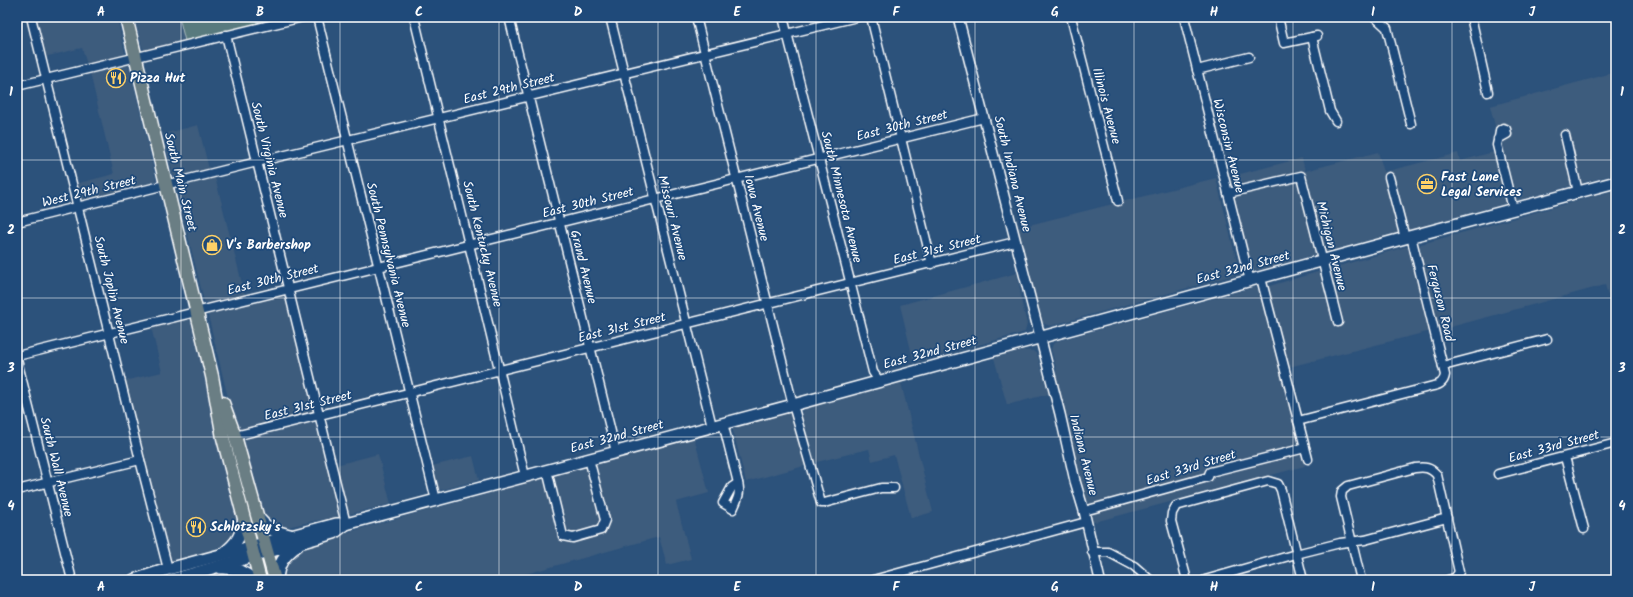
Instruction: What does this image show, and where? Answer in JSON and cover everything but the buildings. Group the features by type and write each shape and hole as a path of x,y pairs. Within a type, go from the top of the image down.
{"main road":[{"name":"South Main Street","path":"126,17 212,376 223,438 260,580"},
{"name":"East 32nd Street","path":"265,547 290,536 336,524 346,524 793,405 1408,237 1616,182"},
{"name":"South Main Street","path":"212,376 235,436 265,547 276,580"},
{"path":"257,516 270,530 290,536"},
{"path":"222,554 233,546 242,533 244,519"},
{"path":"171,580 214,568 252,551 265,547 302,542 334,533 346,524"},
{"path":"276,580 277,570 285,555 302,542"},
{"path":"134,580 222,554 252,551"},
{"path":"214,568 231,567 248,575 254,580"}],"street":[{"name":"South Joplin Avenue","path":"31,17 168,569"},
{"path":"17,86 303,17"},
{"name":"South Pennsylvania Avenue","path":"317,17 436,500"},
{"name":"South Kentucky Avenue","path":"414,17 525,476"},
{"name":"Grand Avenue","path":"509,17 616,452"},
{"name":"Missouri Avenue","path":"610,17 712,426"},
{"name":"Iowa Avenue","path":"696,17 793,405 821,502 824,504 881,488 894,488"},
{"name":"South Minnesota Avenue","path":"783,17 873,372 879,381"},
{"name":"East 29th Street","path":"167,185 857,17"},
{"path":"871,17 932,264"},
{"name":"South Indiana Avenue","path":"958,17 1040,338"},
{"name":"Illinois Avenue","path":"1071,17 1118,201"},
{"name":"Wisconsin Avenue","path":"1184,17 1228,193 1298,421 1308,460"},
{"path":"1278,17 1284,44 1315,36 1330,111 1336,121"},
{"path":"1375,17 1387,28 1411,124"},
{"path":"1471,17 1488,92"},
{"name":"South Virginia Avenue","path":"226,36 346,524"},
{"path":"1197,70 1249,57"},
{"name":"East 30th Street","path":"17,356 984,118"},
{"path":"1565,135 1578,192"},
{"path":"1498,139 1497,145 1513,210"},
{"name":"Michigan Avenue","path":"1228,193 1301,176 1338,322"},
{"name":"Ferguson Road","path":"1298,421 1436,386 1443,382 1445,375 1443,366 1408,237 1389,177"},
{"name":"West 29th Street","path":"17,222 167,185"},
{"name":"East 31st Street","path":"235,436 932,264 1015,242"},
{"name":"Indiana Avenue","path":"1040,338 1100,580"},
{"path":"1443,366 1547,339"},
{"name":"South Wall Avenue","path":"17,360 72,580"},
{"path":"723,423 738,483"},
{"name":"East 33rd Street","path":"1498,474 1616,442"},
{"name":"East 33rd Street","path":"1084,511 1208,477 1210,472 1305,448"},
{"path":"1565,456 1584,529"},
{"path":"547,470 563,536 573,538 601,530 605,520 588,459"},
{"path":"17,490 140,460"},
{"path":"1361,580 1341,497 1342,491 1348,486 1415,468 1425,467 1432,469 1437,475 1459,572 1455,578 1448,580"},
{"path":"1187,580 1171,521 1172,513 1176,506 1268,481 1278,484 1281,490 1303,580"},
{"path":"1205,580 1296,554 1340,543 1365,540 1447,518"},
{"path":"873,580 1086,522"},
{"path":"1092,552 1108,552 1134,566 1150,580"}],"shaded area":[{"path":"34,17 117,17 125,53 121,57 87,65 82,48 44,57"},
{"path":"134,17 179,17 185,41 144,50"},
{"path":"123,64 128,65 130,68 156,180 153,183 81,201 75,184 114,174 90,73"},
{"path":"1616,72 1616,174 1255,271 1251,269 1228,177 1302,158 1305,171 1378,152 1384,172 1458,153 1460,161 1501,150 1490,106"},
{"path":"198,125 209,169 176,177 173,175 163,134"},
{"path":"215,177 245,295 209,304 204,301 177,191 179,185"},
{"path":"1216,178 1239,270 1235,275 1050,326 1042,323 1017,228"},
{"path":"1616,190 1616,324 1605,285 1436,331 1418,247 1421,244"},
{"path":"1405,247 1411,250 1431,331 1289,367 1268,289 1269,286"},
{"path":"1017,273 1027,324 1025,332 914,363 900,305"},
{"path":"1255,287 1260,291 1305,466 1091,523 1057,388 1056,368 1051,349 1053,344 1057,341"},
{"path":"281,295 286,299 313,412 311,414 240,430 236,424 228,398 208,315 213,311"},
{"path":"186,318 190,319 192,322 239,518 238,530 228,543 205,554 170,564 124,381 162,372 151,327"},
{"path":"1021,350 1033,351 1037,354 1049,394 1007,405 994,358"},
{"path":"901,383 933,512 911,518 894,455 872,461 869,449 813,463 801,414 807,408"},
{"path":"792,412 808,465 746,482 732,427"},
{"path":"313,422 317,425 339,515 336,518 276,529 263,515 242,441 244,439"},
{"path":"694,437 709,493 676,502 691,559 667,565 659,537 504,580 279,580 280,570 293,552 319,540"},
{"path":"378,454 391,504 350,514 348,512 336,465"},
{"path":"473,456 479,480 442,490 438,489 432,466"},
{"path":"230,571 249,580 191,580 223,572"}],"green space":[{"path":"179,17 269,17 270,21 185,41"}],"waterway":[{"path":"250,17 259,22"}],"place":[{"name":"Pizza Hut","path":"116,78"},
{"name":"Fast Lane Legal Services","path":"1427,184"},
{"name":"V's Barbershop","path":"212,245"},
{"name":"Schlotzsky's","path":"196,527"}]}
